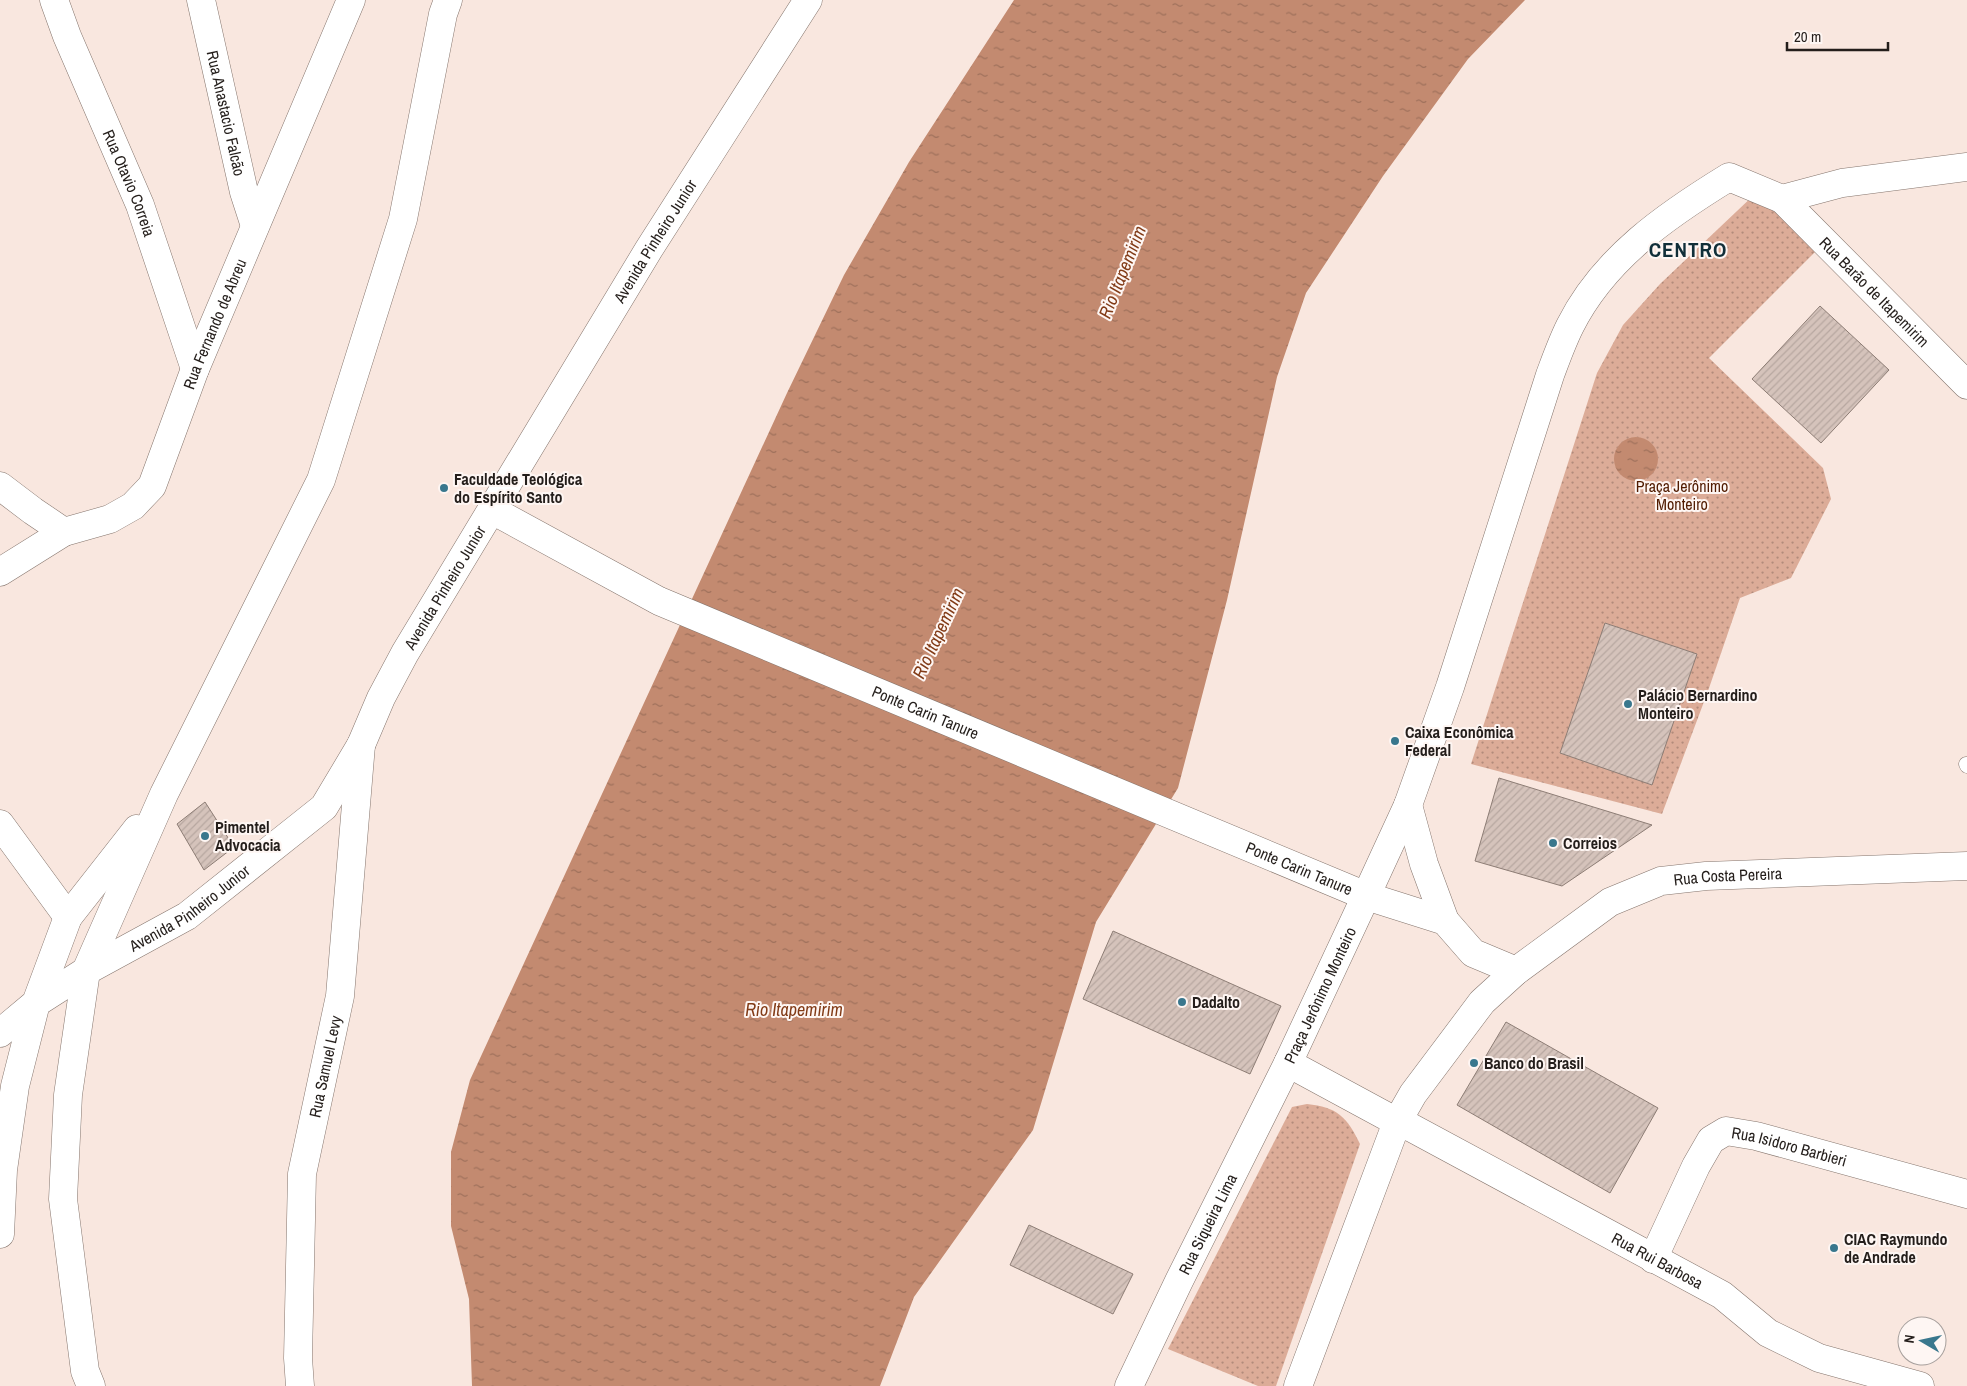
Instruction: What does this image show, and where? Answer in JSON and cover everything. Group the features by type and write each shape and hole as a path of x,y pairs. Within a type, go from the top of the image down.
{"street":[{"name":"Rua Otavio Correia","path":"54,0 71,45 140,205 195,369"},
{"name":"Rua Anastacio Falcão","path":"201,0 244,192 255,226"},
{"name":"Rua Fernando de Abreu","path":"0,572 64,532 110,519 133,506 152,486 195,369 352,0"},
{"path":"91,1386 85,1371 63,1199 68,1095 86,971 164,794 321,480 403,219 441,24 448,0"},
{"name":"Avenida Pinheiro Junior","path":"0,1033 36,1003 86,971 187,916 324,807 362,745 381,698 401,660 649,249 808,0"},
{"path":"1782,199 1842,183 1967,167"},
{"name":"Praça Jerônimo Monteiro","path":"1398,1122 1288,1063 1408,805 1450,688 1550,375 1570,326 1593,288 1619,258 1683,205 1730,177 1782,199"},
{"name":"Rua Barão de Itapemirim","path":"1782,199 1967,386"},
{"path":"0,486 64,532"},
{"name":"Ponte Carin Tanure","path":"492,510 659,601 1366,896"},
{"name":"Rua Samuel Levy","path":"300,1386 298,1358 302,1174 340,996 362,745"},
{"path":"0,1234 3,1170 15,1086 36,1003 68,917 164,794"},
{"path":"1298,1386 1398,1122 1412,1094 1482,1002 1516,971 1473,953 1445,921 1424,864 1408,805"},
{"path":"0,824 68,917"},
{"name":"Rua Costa Pereira","path":"1516,971 1610,902 1661,881 1706,876 1967,866"},
{"path":"1366,896 1445,921"},
{"name":"Rua Siqueira Lima","path":"1129,1386 1179,1281 1288,1063"},
{"name":"Rua Rui Barbosa","path":"1398,1122 1722,1295 1768,1333 1819,1358 1920,1386"},
{"name":"Rua Isidoro Barbieri","path":"1653,1259 1696,1166 1711,1140 1726,1131 1756,1136 1967,1194"}],"green space":[{"name":"Praça Jerônimo Monteiro","path":"1756,193 1818,249 1709,358 1823,468 1831,499 1791,578 1740,598 1662,814 1471,764 1597,373 1623,325 1660,284"},
{"path":"1307,1104 1326,1108 1340,1115 1360,1144 1276,1386 1258,1386 1168,1349 1292,1107"}],"water":[{"name":"Rio Itapemirim","path":"1014,0 1525,0 1468,59 1383,176 1306,293 1277,377 1227,600 1178,788 1096,922 1033,1130 914,1297 880,1386 472,1386 469,1299 451,1226 451,1152 470,1080 787,393 844,275 909,162"},
{"path":"1636,437 1648,441 1654,447 1658,459 1654,471 1648,477 1636,481 1624,477 1618,471 1614,459 1618,447 1624,441"}],"building":[{"path":"1820,306 1889,370 1821,443 1752,379"},
{"name":"Palácio Bernardino Monteiro","path":"1605,623 1697,654 1652,785 1560,753"},
{"name":"Correios","path":"1499,778 1652,825 1562,886 1475,861"},
{"name":"Pimentel Advocacia","path":"205,802 234,847 204,870 177,824"},
{"name":"Dadalto","path":"1113,931 1281,1006 1250,1074 1083,999"},
{"path":"1506,1022 1658,1108 1610,1193 1457,1105"},
{"path":"1029,1225 1133,1274 1113,1314 1010,1265"}],"place":[{"name":"Faculdade Teológica do Espírito Santo","path":"444,488"},
{"name":"Palácio Bernardino Monteiro","path":"1628,704"},
{"name":"Caixa Econômica Federal","path":"1395,741"},
{"name":"Pimentel Advocacia","path":"205,836"},
{"name":"Correios","path":"1553,843"},
{"name":"Dadalto","path":"1182,1002"},
{"name":"Banco do Brasil","path":"1474,1063"},
{"name":"CIAC Raymundo de Andrade","path":"1834,1248"}],"district":[{"name":"CENTRO","path":"1688,249"}]}
